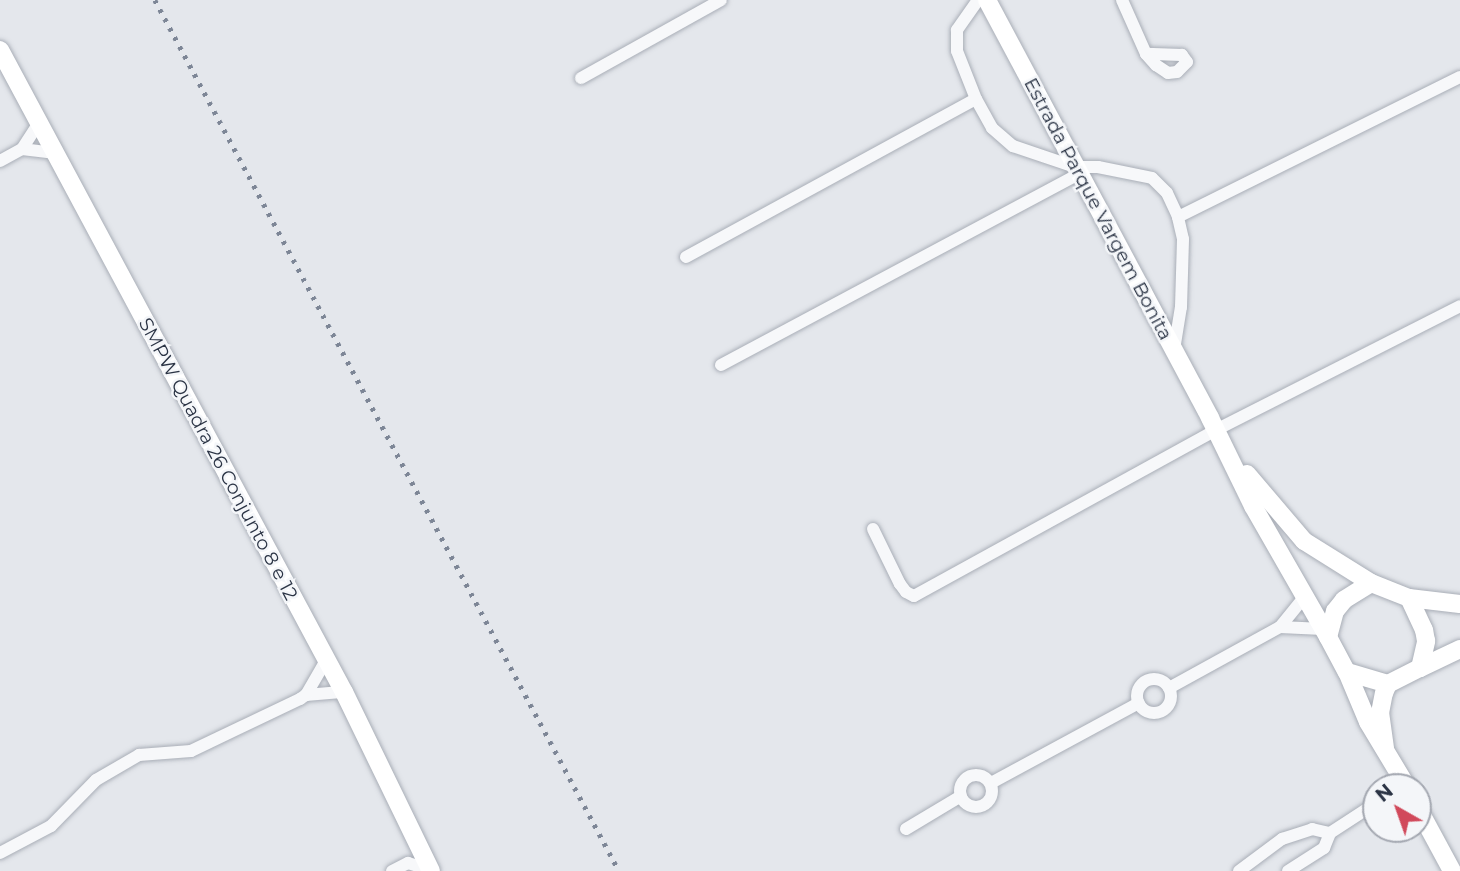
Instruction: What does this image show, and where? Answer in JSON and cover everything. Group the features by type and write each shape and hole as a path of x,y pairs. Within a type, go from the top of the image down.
{"main road":[{"name":"Estrada Parque Vargem Bonita","path":"988,0 1325,633"},
{"name":"SMPW Quadra 26 Conjunto 8 e 12","path":"0,50 344,692 431,870"},
{"name":"Estrada Parque Vargem Bonita","path":"1215,426 1250,481 1304,541 1371,583"},
{"path":"1398,773 1368,722 1347,673 1325,633 1335,611 1344,600 1371,583 1409,598 1460,604"},
{"path":"1409,598 1424,630 1426,641 1420,668"},
{"path":"1347,673 1388,684 1460,649"},
{"path":"1385,748 1380,713 1388,684"},
{"path":"1432,834 1452,871"}],"street":[{"path":"581,78 721,0"},
{"path":"978,0 957,30 957,51 975,99 992,128 1013,146 1077,171"},
{"path":"1122,0 1146,54"},
{"path":"1178,217 1460,78"},
{"path":"686,257 975,99"},
{"path":"0,160 22,149 38,124"},
{"path":"22,149 54,153"},
{"path":"721,365 1077,171 1098,167 1152,178 1167,193 1178,217 1183,239 1181,307 1174,350"},
{"path":"873,529 900,584 906,592 914,596 1215,426 1460,306"},
{"path":"1169,688 1280,627 1305,596"},
{"path":"1280,627 1325,633"},
{"path":"306,695 326,661"},
{"path":"1157,679 1169,688 1169,703 1162,711 1146,711 1139,704 1137,693 1146,681 1157,679"},
{"path":"0,853 51,826 96,780 139,755 200,748 306,695 344,692"},
{"path":"991,783 1139,704"},
{"path":"978,775 991,783 992,794 986,804 974,807 961,796 961,786 967,777 978,775"},
{"path":"905,829 961,796"},
{"path":"1287,871 1324,848 1330,833 1362,812"},
{"path":"1239,871 1294,834 1312,829 1330,833"},
{"path":"393,871 408,863 417,841"},
{"path":"408,863 431,870"}],"railway":[{"path":"155,0 619,871"}]}
